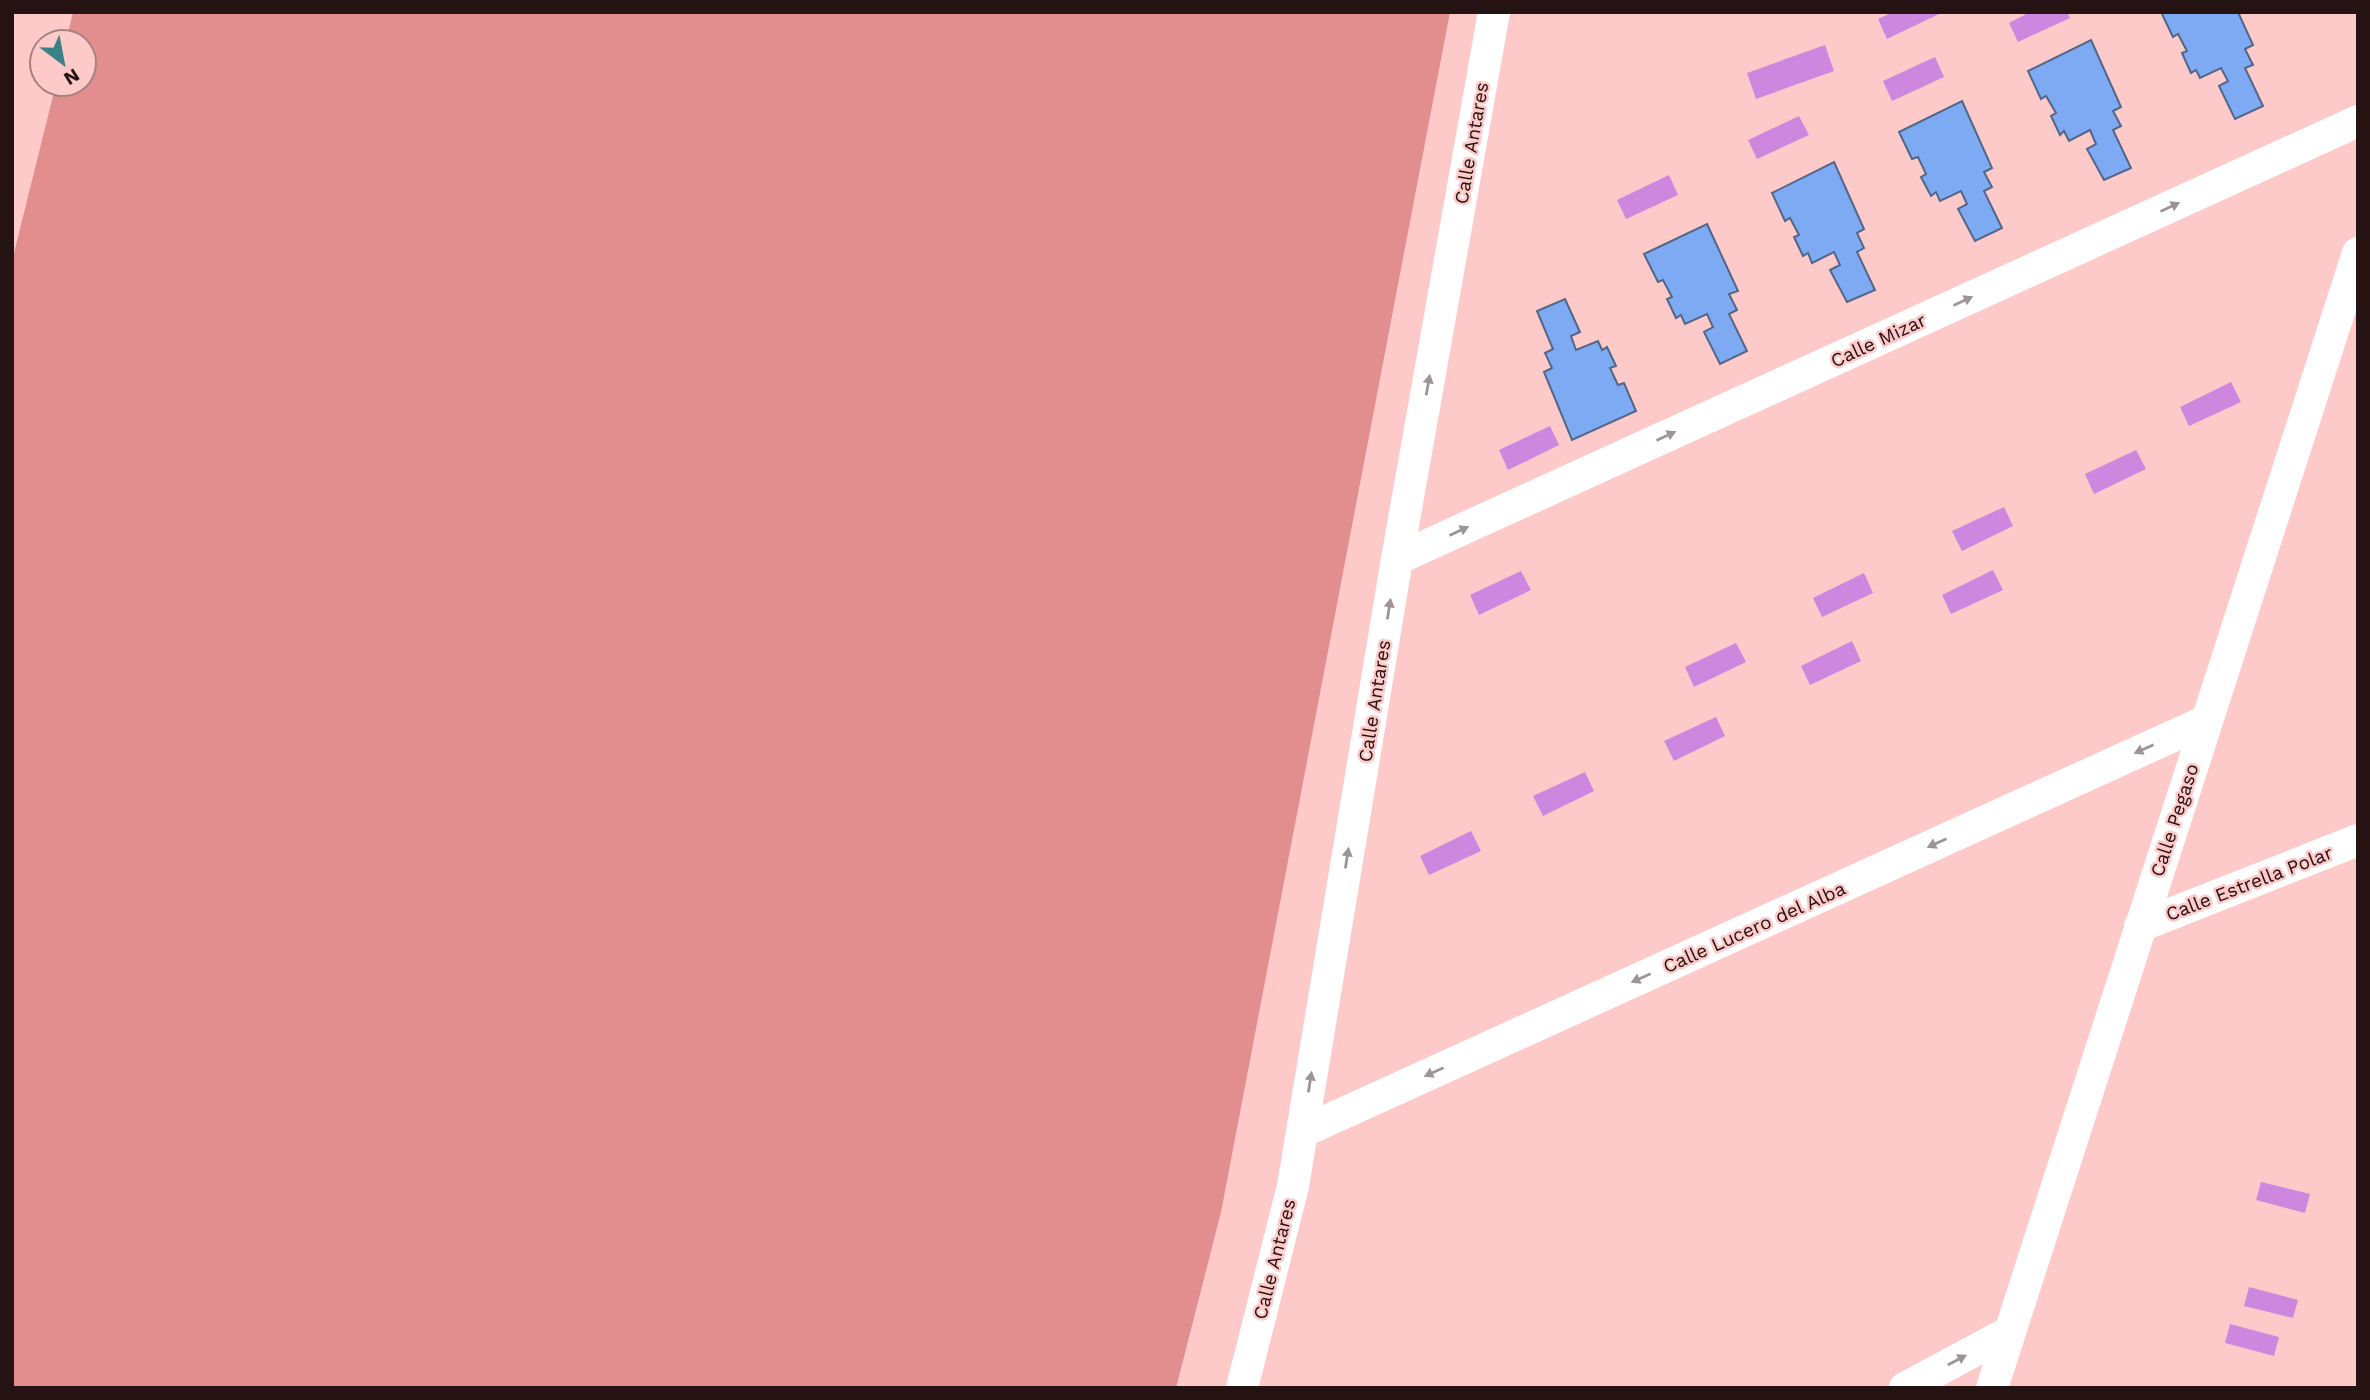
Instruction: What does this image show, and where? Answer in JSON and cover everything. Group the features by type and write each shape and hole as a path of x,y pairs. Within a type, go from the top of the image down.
{"street":[{"name":"Calle Antares","path":"1242,1388 1293,1186 1397,559 1494,12"},
{"name":"Calle Mizar","path":"1397,559 2358,121"},
{"name":"Calle Pegaso","path":"1992,1388 2358,253"},
{"name":"Calle Lucero del Alba","path":"1302,1132 2206,721"},
{"name":"Calle Estrella Polar","path":"2140,926 2358,840"},
{"path":"1905,1388 2009,1332"}],"shaded area":[{"path":"73,12 1450,12 1221,1212 1176,1388 12,1388 12,261 53,98 98,98 98,28 69,28"},
{"path":"1893,12 1939,14 1887,39 1878,19"},
{"path":"2030,12 2067,12 2070,18 2018,42 2009,23"},
{"path":"1825,45 1834,71 1756,99 1747,73"},
{"path":"1935,57 1944,77 1892,101 1883,81"},
{"path":"1799,116 1809,135 1757,159 1748,140"},
{"path":"1669,175 1678,195 1626,219 1617,200"},
{"path":"2231,382 2241,402 2189,426 2180,407"},
{"path":"1550,426 1559,445 1508,470 1499,450"},
{"path":"2136,450 2146,469 2094,494 2085,474"},
{"path":"2004,507 2013,526 1962,551 1952,531"},
{"path":"1993,570 2003,590 1951,614 1942,595"},
{"path":"1521,571 1531,590 1479,615 1470,595"},
{"path":"1864,573 1873,593 1822,617 1813,598"},
{"path":"1852,641 1861,661 1810,685 1801,666"},
{"path":"1736,643 1746,662 1694,687 1685,667"},
{"path":"1716,717 1725,736 1674,761 1664,741"},
{"path":"1585,772 1594,791 1543,816 1533,796"},
{"path":"1471,831 1481,851 1429,875 1420,856"},
{"path":"2261,1182 2310,1194 2305,1213 2256,1200"},
{"path":"2249,1287 2298,1300 2293,1318 2244,1306"},
{"path":"2230,1324 2279,1337 2274,1356 2225,1343"}],"building":[{"path":"2161,12 2238,12 2253,45 2245,49 2253,65 2245,68 2263,106 2235,119 2219,86 2228,81 2221,68 2200,78 2196,70 2191,73 2182,53 2187,51 2178,34 2173,37"},
{"path":"2091,40 2121,107 2113,111 2121,126 2113,130 2131,168 2104,180 2087,149 2096,144 2090,130 2069,141 2064,131 2060,135 2051,116 2056,113 2046,96 2041,99 2028,71"},
{"path":"1962,101 1992,168 1984,172 1992,187 1984,191 2002,228 1975,241 1958,209 1967,204 1961,191 1940,201 1936,192 1931,196 1921,177 1926,174 1918,157 1912,159 1899,132"},
{"path":"1834,162 1864,229 1857,233 1864,248 1857,252 1875,290 1847,302 1830,270 1840,265 1834,252 1812,263 1808,253 1803,256 1794,237 1799,235 1790,218 1785,221 1772,193"},
{"path":"1707,224 1738,291 1729,294 1737,310 1729,314 1747,351 1720,364 1704,332 1713,327 1707,314 1685,324 1681,315 1676,318 1667,299 1672,297 1663,280 1658,282 1644,254"},
{"path":"1565,299 1580,332 1571,336 1576,350 1598,341 1602,350 1607,347 1616,366 1610,368 1618,385 1624,383 1636,411 1572,440 1544,372 1552,368 1545,353 1553,349 1537,311"}]}
